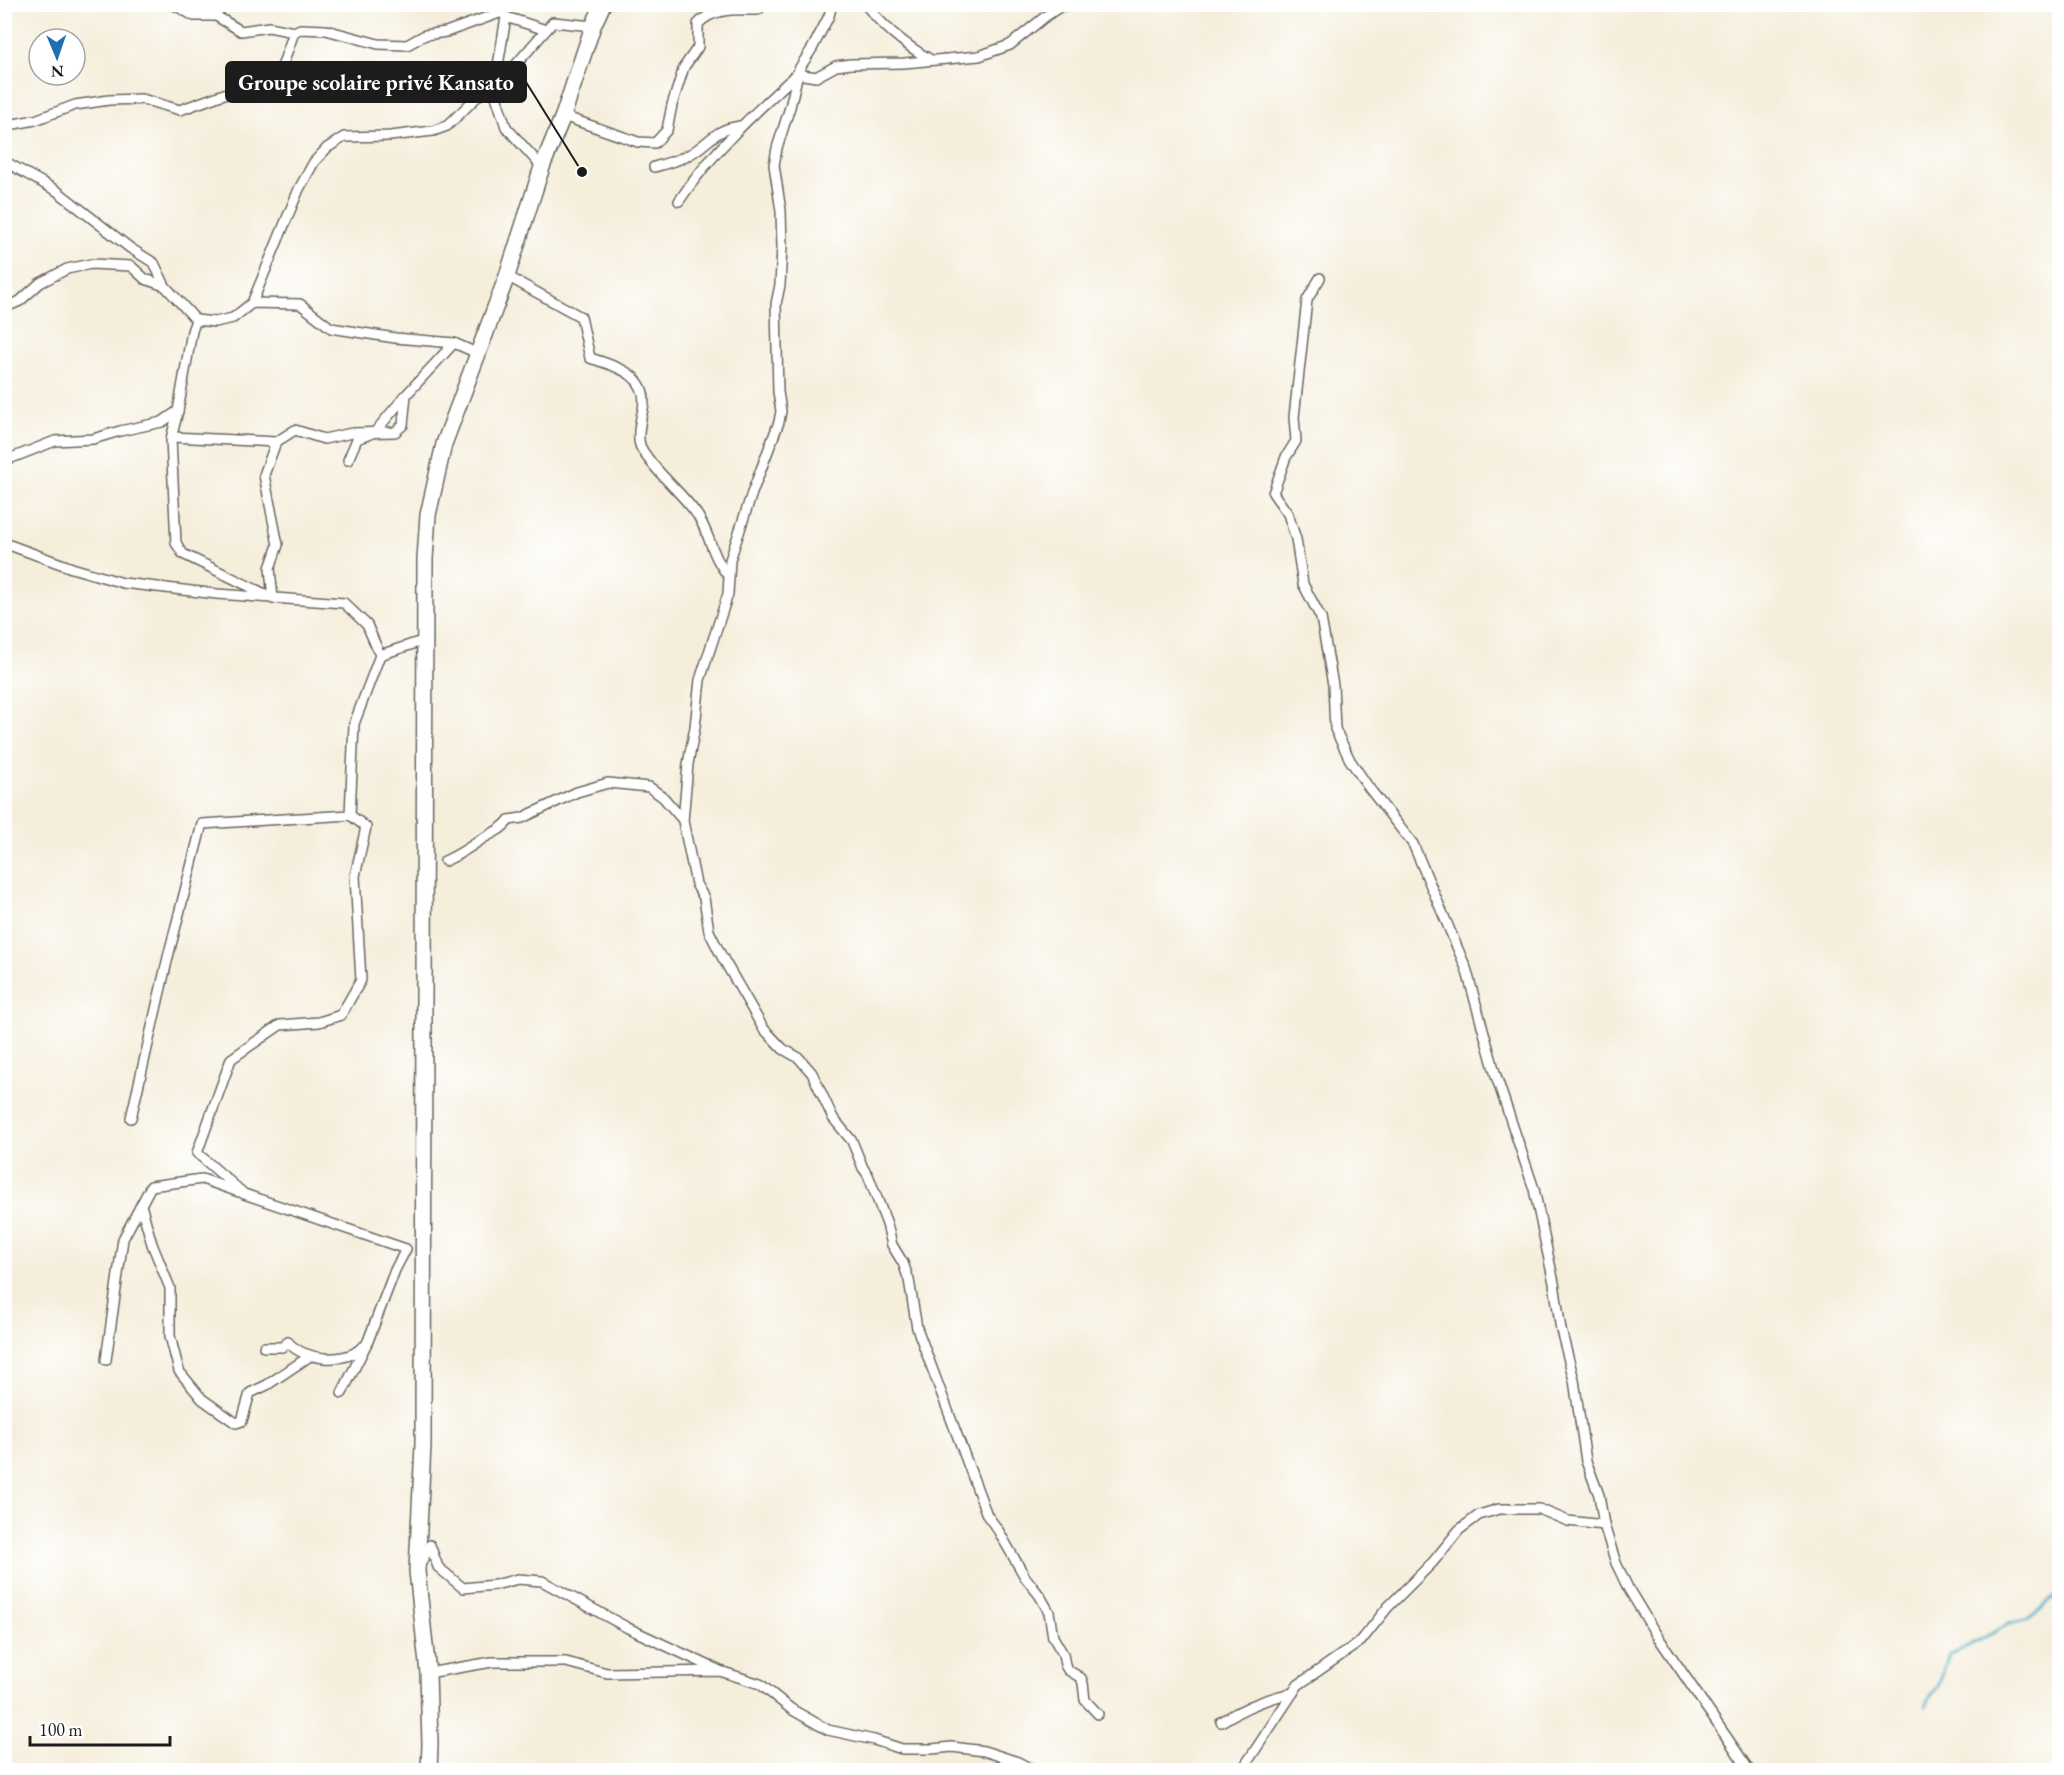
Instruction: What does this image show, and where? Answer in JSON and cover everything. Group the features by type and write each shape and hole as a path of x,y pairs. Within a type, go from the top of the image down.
{"main road":[{"path":"429,1770 428,1673 417,1571 423,1445 425,559 428,515 444,444 479,354 542,167 563,116 602,5"}],"street":[{"path":"173,4 194,16 216,16 241,31 269,27 294,32 300,29 326,30 378,44 407,45 425,36 446,32 501,11 546,30"},
{"path":"563,116 638,142 656,143 667,130 684,67 698,47 698,24 705,16 731,10 758,10 763,4"},
{"path":"832,4 829,16 797,74 790,107 777,148 774,165 781,212 782,247 780,285 776,304 778,392 781,411 730,560 728,594 700,680 683,821 696,884 704,898 709,931 763,1028 812,1072 833,1118 852,1141 884,1214 892,1245 908,1274 917,1328 987,1515 1049,1612 1053,1637 1063,1654 1065,1665 1068,1670 1081,1678 1085,1700 1098,1714"},
{"path":"865,4 880,23 904,44 932,60"},
{"path":"797,74 816,77 836,66 851,64 904,63 979,56 1010,45 1061,6 1075,4"},
{"path":"501,11 494,90 506,127 542,167"},
{"path":"4,160 57,191 130,248 154,263 165,286 196,321 215,322 233,318 252,303 299,189 314,162 327,148 344,137 390,136 433,131 447,126 481,93 494,90 553,22 593,26"},
{"path":"4,126 35,120 75,105 109,100 142,99 180,110 268,78 282,67 294,32"},
{"path":"678,201 740,126 797,74"},
{"path":"654,167 694,152 726,128 740,126"},
{"path":"4,308 20,301 40,283 67,269 91,264 131,266 146,279 165,286"},
{"path":"507,276 581,317 590,358 628,372 636,381 645,400 641,418 640,446 657,471 699,517 718,565 729,577"},
{"path":"1320,278 1307,300 1294,417 1296,441 1286,457 1273,493 1288,514 1296,539 1303,584 1321,618 1333,685 1335,729 1350,760 1413,844 1466,968 1496,1076 1534,1190 1554,1283 1561,1330 1574,1380 1586,1461 1599,1495 1616,1563 1654,1631 1749,1770"},
{"path":"252,303 300,303 332,328 396,338 454,343 479,354"},
{"path":"196,321 192,331 171,439 176,543 183,554 273,598"},
{"path":"348,460 357,439 375,432 454,343"},
{"path":"172,437 276,442 295,430 324,439 352,433 395,432 403,425 406,395"},
{"path":"4,461 55,441 93,439 162,422 178,411"},
{"path":"273,598 270,568 278,545 264,475 276,442"},
{"path":"4,543 72,568 123,583 344,603 367,625 380,655 354,724 350,815"},
{"path":"380,655 425,640"},
{"path":"445,861 469,850 504,827 509,820 522,818 602,783 649,787 663,797 683,821"},
{"path":"131,1118 168,957 202,824 350,815 366,827 355,876 361,980 341,1015 319,1022 280,1025 231,1059 197,1153 244,1194"},
{"path":"106,1360 123,1239 151,1186 202,1179 406,1249"},
{"path":"141,1205 152,1244 170,1288 170,1336 179,1371 202,1399 236,1423 242,1421 250,1393 267,1385 310,1356"},
{"path":"342,1393 368,1341 395,1270 406,1249 423,1235"},
{"path":"264,1347 282,1347 288,1342 294,1350 310,1356 343,1359 357,1353 368,1341"},
{"path":"1242,1770 1302,1681 1360,1641 1388,1607 1433,1562 1459,1530 1479,1515 1499,1509 1539,1509 1568,1521 1605,1525"},
{"path":"417,1571 430,1545 438,1567 463,1588 495,1585 518,1579 542,1581 628,1628 720,1671 760,1684 791,1709 828,1730 902,1749 952,1747 984,1751 1018,1762 1033,1770"},
{"path":"428,1673 503,1662 566,1662 607,1673 720,1671"},
{"path":"1221,1722 1273,1697 1293,1693"}],"waterway":[{"path":"1925,1706 1939,1684 1949,1655 2009,1624 2028,1619 2053,1599 2060,1587"}],"place":[{"name":"Groupe scolaire privé Kansato","path":"582,172"}]}
